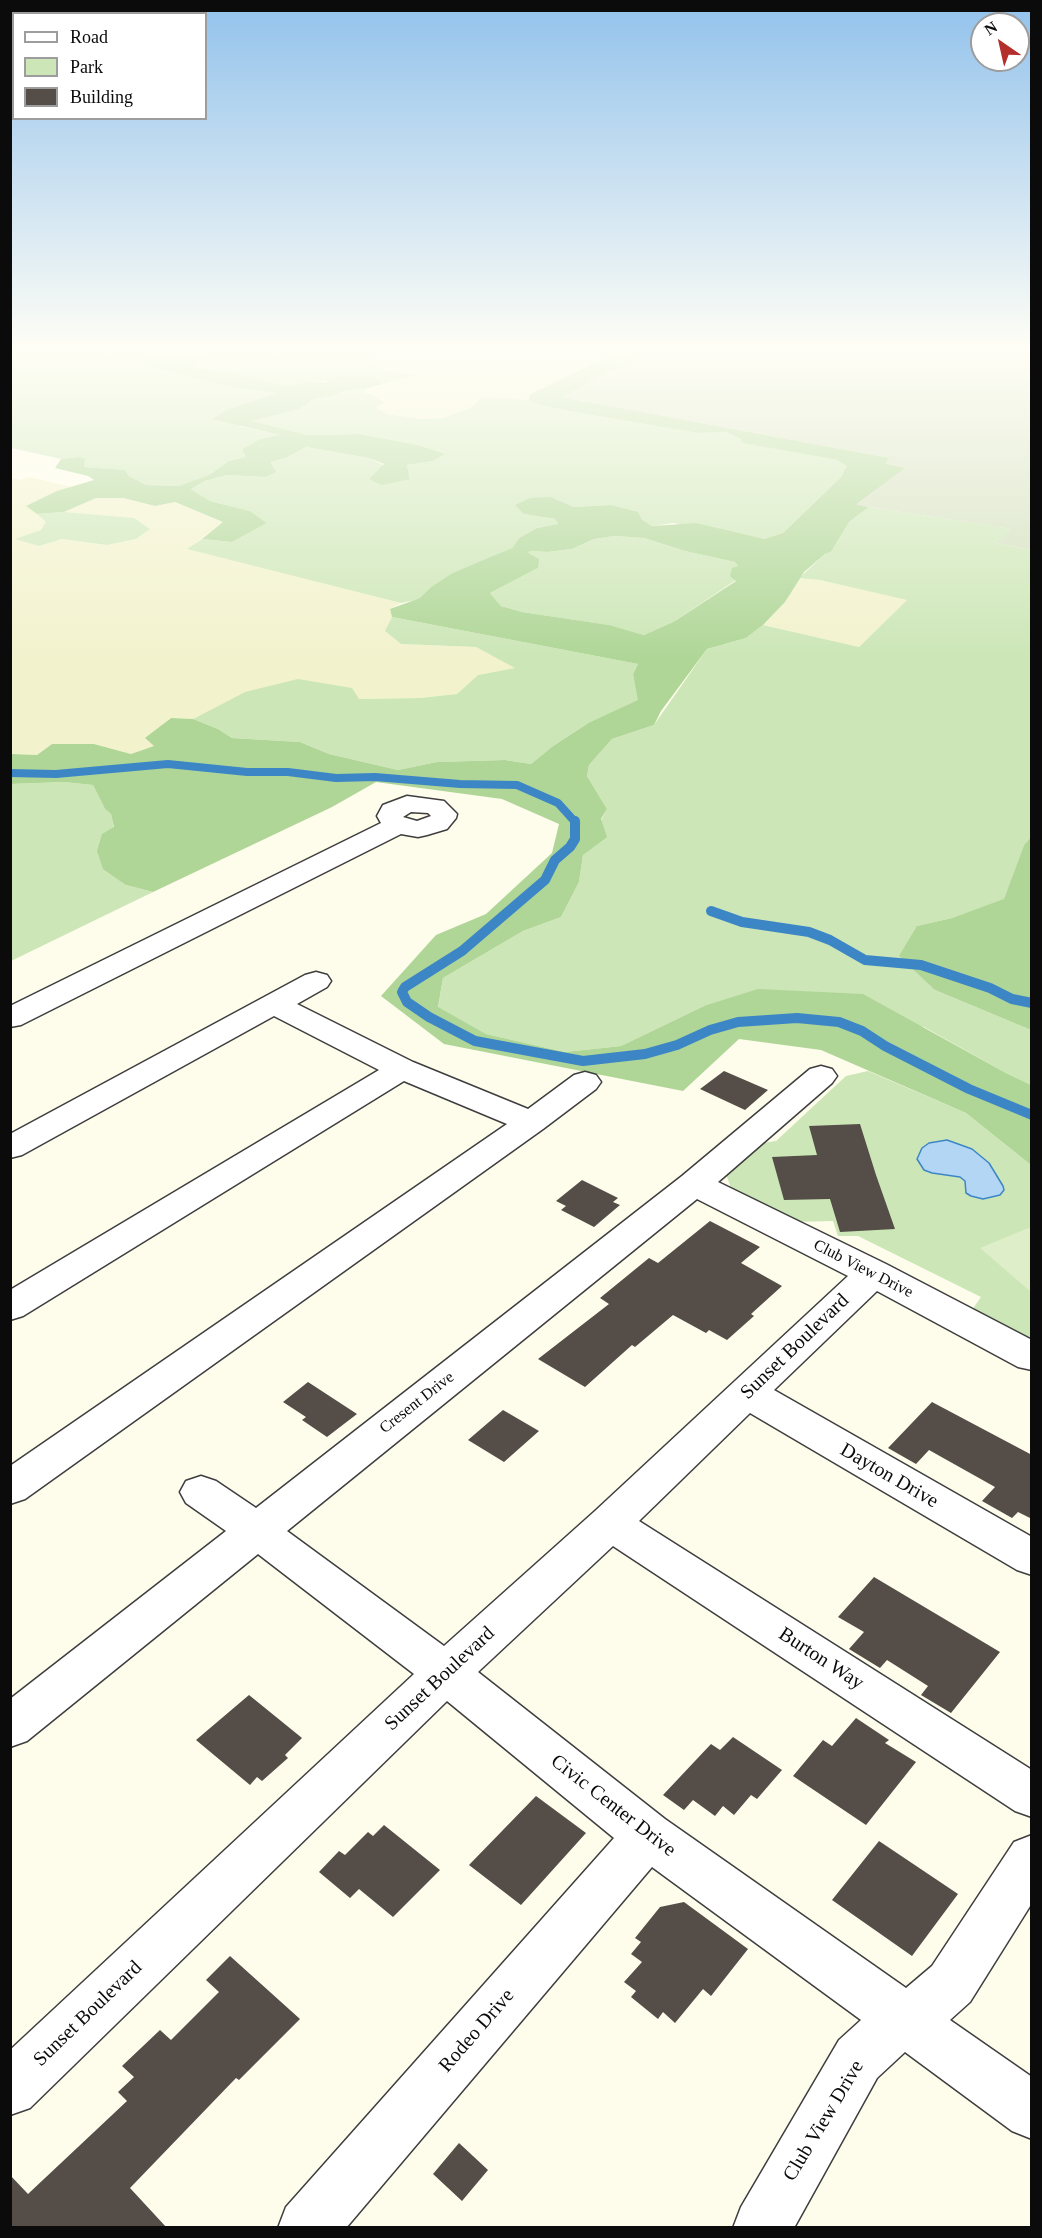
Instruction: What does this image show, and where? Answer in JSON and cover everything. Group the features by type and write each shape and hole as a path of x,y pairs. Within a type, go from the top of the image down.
{"street":[{"path":"10,1018 398,825"},
{"path":"10,1148 316,981"},
{"path":"274,1004 402,1069 531,1122"},
{"path":"10,1307 402,1069"},
{"name":"Cresent Drive","path":"10,1727 694,1184 821,1076"},
{"path":"10,1488 585,1082"},
{"name":"Club View Drive","path":"694,1184 873,1273 1032,1357"},
{"name":"Sunset Boulevard","path":"10,2088 446,1673 610,1523 873,1273"},
{"name":"Dayton Drive","path":"747,1393 1032,1558"},
{"name":"Civic Center Drive","path":"201,1492 257,1531 446,1673 648,1835 1032,2111"},
{"name":"Burton Way","path":"610,1523 1032,1796"},
{"name":"Rodeo Drive","path":"307,2228 648,1835"},
{"name":"Club View Drive","path":"762,2228 858,2059 880,2039 930,2004 951,1984 1032,1858"}],"green space":[{"path":"27,451 244,451 247,457 229,461 209,475 178,486 146,485 129,476 125,470 84,467 78,457 61,459"},
{"path":"243,451 298,451 286,458 270,462 276,472 265,477 227,475 205,481 191,489 210,501 250,511 267,523 232,542 202,539 223,522 175,502 155,506 123,498 96,498 64,512 37,514 26,506 57,491 94,480 88,476 55,468 61,459 78,457 85,459 84,467 125,470 129,476 146,485 178,486 209,475 229,461 246,457"},
{"path":"298,451 331,451 369,458 410,478 407,465 433,461 444,454 437,451 791,451 837,460 848,466 841,477 783,533 764,539 673,523 652,526 610,505 574,507 551,497 524,514 555,519 558,524 537,528 519,538 512,548 431,587 420,599 401,603 187,549 202,539 232,542 267,523 250,511 210,501 191,489 205,481 227,475 265,477 269,462 286,458"},
{"path":"331,451 437,451 445,454 433,461 407,465 410,479 382,485 369,479 384,464 369,458"},
{"path":"790,451 855,451 890,458 886,463 906,468 857,504 869,507 849,522 831,552 825,554 804,572 785,602 763,625 746,638 707,649 661,711 654,725 612,739 589,765 587,776 607,809 601,819 607,837 583,855 579,882 561,917 523,931 443,978 438,1007 486,1034 565,1052 621,1046 704,1006 758,989 863,994 1031,1085 1031,1165 966,1113 821,1050 739,1039 683,1091 444,1044 381,996 436,935 486,914 552,853 559,824 502,799 376,782 332,807 153,892 126,885 103,869 97,851 102,834 114,827 111,814 105,809 93,785 64,782 11,784 11,754 37,755 52,744 94,744 131,754 154,746 145,738 171,718 193,719 218,729 232,738 300,742 329,754 398,770 437,762 505,760 531,764 553,746 590,722 638,700 633,674 638,664 392,617 390,609 420,598 431,587 453,573 512,548 519,538 537,528 558,524 555,519 524,514 515,505 530,498 551,497 574,507 610,505 638,512 642,520 652,526 696,523 764,539 783,533 841,477 847,466 837,460","holes":["614,536 644,538 685,551 735,562 738,566 732,568 730,576 736,581 675,621 644,635 609,625 522,612 501,606 490,593 538,568 539,559 528,553 530,551 548,552 572,549 594,539"]},
{"path":"854,451 1031,451 1031,550 996,543 1011,529 856,505 905,468 885,464 889,458"},
{"path":"29,477 72,487 27,506 47,522 41,530 17,539 39,546 62,539 107,545 136,539 150,529 134,519 64,512 96,498 123,498 155,506 175,502 223,522 188,549 401,603 390,609 392,617 386,631 401,644 476,647 516,668 478,675 457,694 420,698 359,699 245,692 193,719 170,718 146,739 154,746 131,754 94,744 52,744 37,755 11,754 10,478 21,480"},
{"path":"869,507 1012,529 996,543 1031,550 1031,837 1024,845 1004,900 952,918 917,926 935,990 1031,1030 1031,1085 924,1027 704,1006 621,1046 565,1052 486,1034 438,1008 443,978 523,931 561,917 579,882 583,855 607,809 587,776 589,765 612,739 654,725 707,649 746,638 763,625 859,647 907,600 820,580 799,578 825,554 831,552 849,522"},
{"path":"64,512 134,518 150,529 136,539 107,545 62,539 39,546 15,539 41,530 46,522 37,514"},
{"path":"613,536 644,538 685,551 735,562 738,566 736,580 675,621 644,635 608,625 522,612 501,606 490,593 538,568 527,553 530,551 548,552 572,549 594,539"},
{"path":"799,578 820,580 908,599 859,647 763,625 785,602"},
{"path":"392,617 638,664 633,674 639,700 590,722 553,746 531,764 505,760 437,762 398,770 329,754 300,742 232,738 218,729 193,719 245,692 298,679 352,688 359,699 420,698 457,694 478,675 515,668 476,647 401,644 385,631"},
{"path":"64,782 93,785 105,809 111,814 126,885 153,892 11,961 11,784"},
{"path":"1031,837 1031,1030 935,990 899,956 917,926 952,918 1004,899 1024,845"},
{"path":"868,1071 966,1113 1031,1165 1031,1343 970,1313 981,1297 858,1236 838,1236 833,1221 790,1222 733,1194 725,1171 762,1143 776,1141 846,1076"},
{"path":"1031,1227 1031,1292 980,1248"}],"water":[{"path":"947,1140 972,1149 989,1163 1003,1186 1004,1190 1000,1195 983,1199 971,1196 966,1193 965,1181 960,1177 924,1170 917,1159 922,1148 929,1143"}],"building":[{"path":"724,1071 768,1090 745,1110 700,1089"},
{"path":"860,1124 895,1229 840,1232 830,1199 784,1200 772,1157 817,1155 809,1126"},
{"path":"582,1180 618,1198 613,1202 620,1205 594,1227 561,1210 566,1206 556,1201"},
{"path":"710,1221 760,1247 741,1263 782,1286 727,1340 709,1330 706,1333 673,1315 635,1347 632,1345 585,1387 538,1359 609,1304 600,1298 649,1258 658,1263"},
{"path":"308,1382 357,1414 327,1437 302,1420 306,1417 283,1402"},
{"path":"932,1402 1032,1455 1032,1519 1018,1512 1012,1518 982,1501 995,1487 929,1450 916,1464 888,1448"},
{"path":"503,1410 539,1431 504,1462 468,1440"},
{"path":"874,1577 1000,1652 951,1713 921,1695 928,1686 887,1660 880,1668 849,1649 864,1632 838,1617"},
{"path":"249,1695 302,1738 285,1755 288,1758 262,1781 257,1777 250,1785 196,1740"},
{"path":"856,1718 889,1740 885,1743 916,1762 866,1825 793,1776 823,1740 832,1746"},
{"path":"733,1737 782,1770 757,1799 751,1795 734,1815 723,1806 715,1816 693,1800 684,1810 663,1795 711,1744 720,1750"},
{"path":"536,1796 586,1833 521,1905 469,1865"},
{"path":"384,1825 440,1870 393,1917 359,1889 350,1898 319,1872 339,1851 345,1855 368,1832 373,1836"},
{"path":"879,1841 958,1894 912,1956 832,1900"},
{"path":"684,1902 748,1949 711,1996 703,1989 675,2023 663,2012 658,2019 631,1997 636,1991 624,1982 642,1962 631,1954 641,1942 635,1938 660,1907"},
{"path":"230,1956 300,2019 239,2080 236,2078 130,2188 167,2228 10,2228 10,2175 28,2194 127,2101 118,2092 134,2077 122,2066 160,2030 171,2040 219,1992 206,1980"},
{"path":"459,2143 488,2170 462,2201 433,2174"}],"waterway":[{"path":"10,773 56,774 168,764 247,772 288,772 336,778 375,777 460,784 517,785 558,803 575,822"},
{"path":"575,822 575,839 570,847 555,860 545,880 462,951 405,987 402,992 407,1002 429,1017 475,1041 583,1061 645,1054 677,1045 710,1030 738,1022 797,1018 839,1022 862,1031 885,1046 969,1089 1032,1115"},
{"path":"711,911 742,922 809,932 830,940 865,960 921,965 990,988 1012,999 1032,1003"}]}
